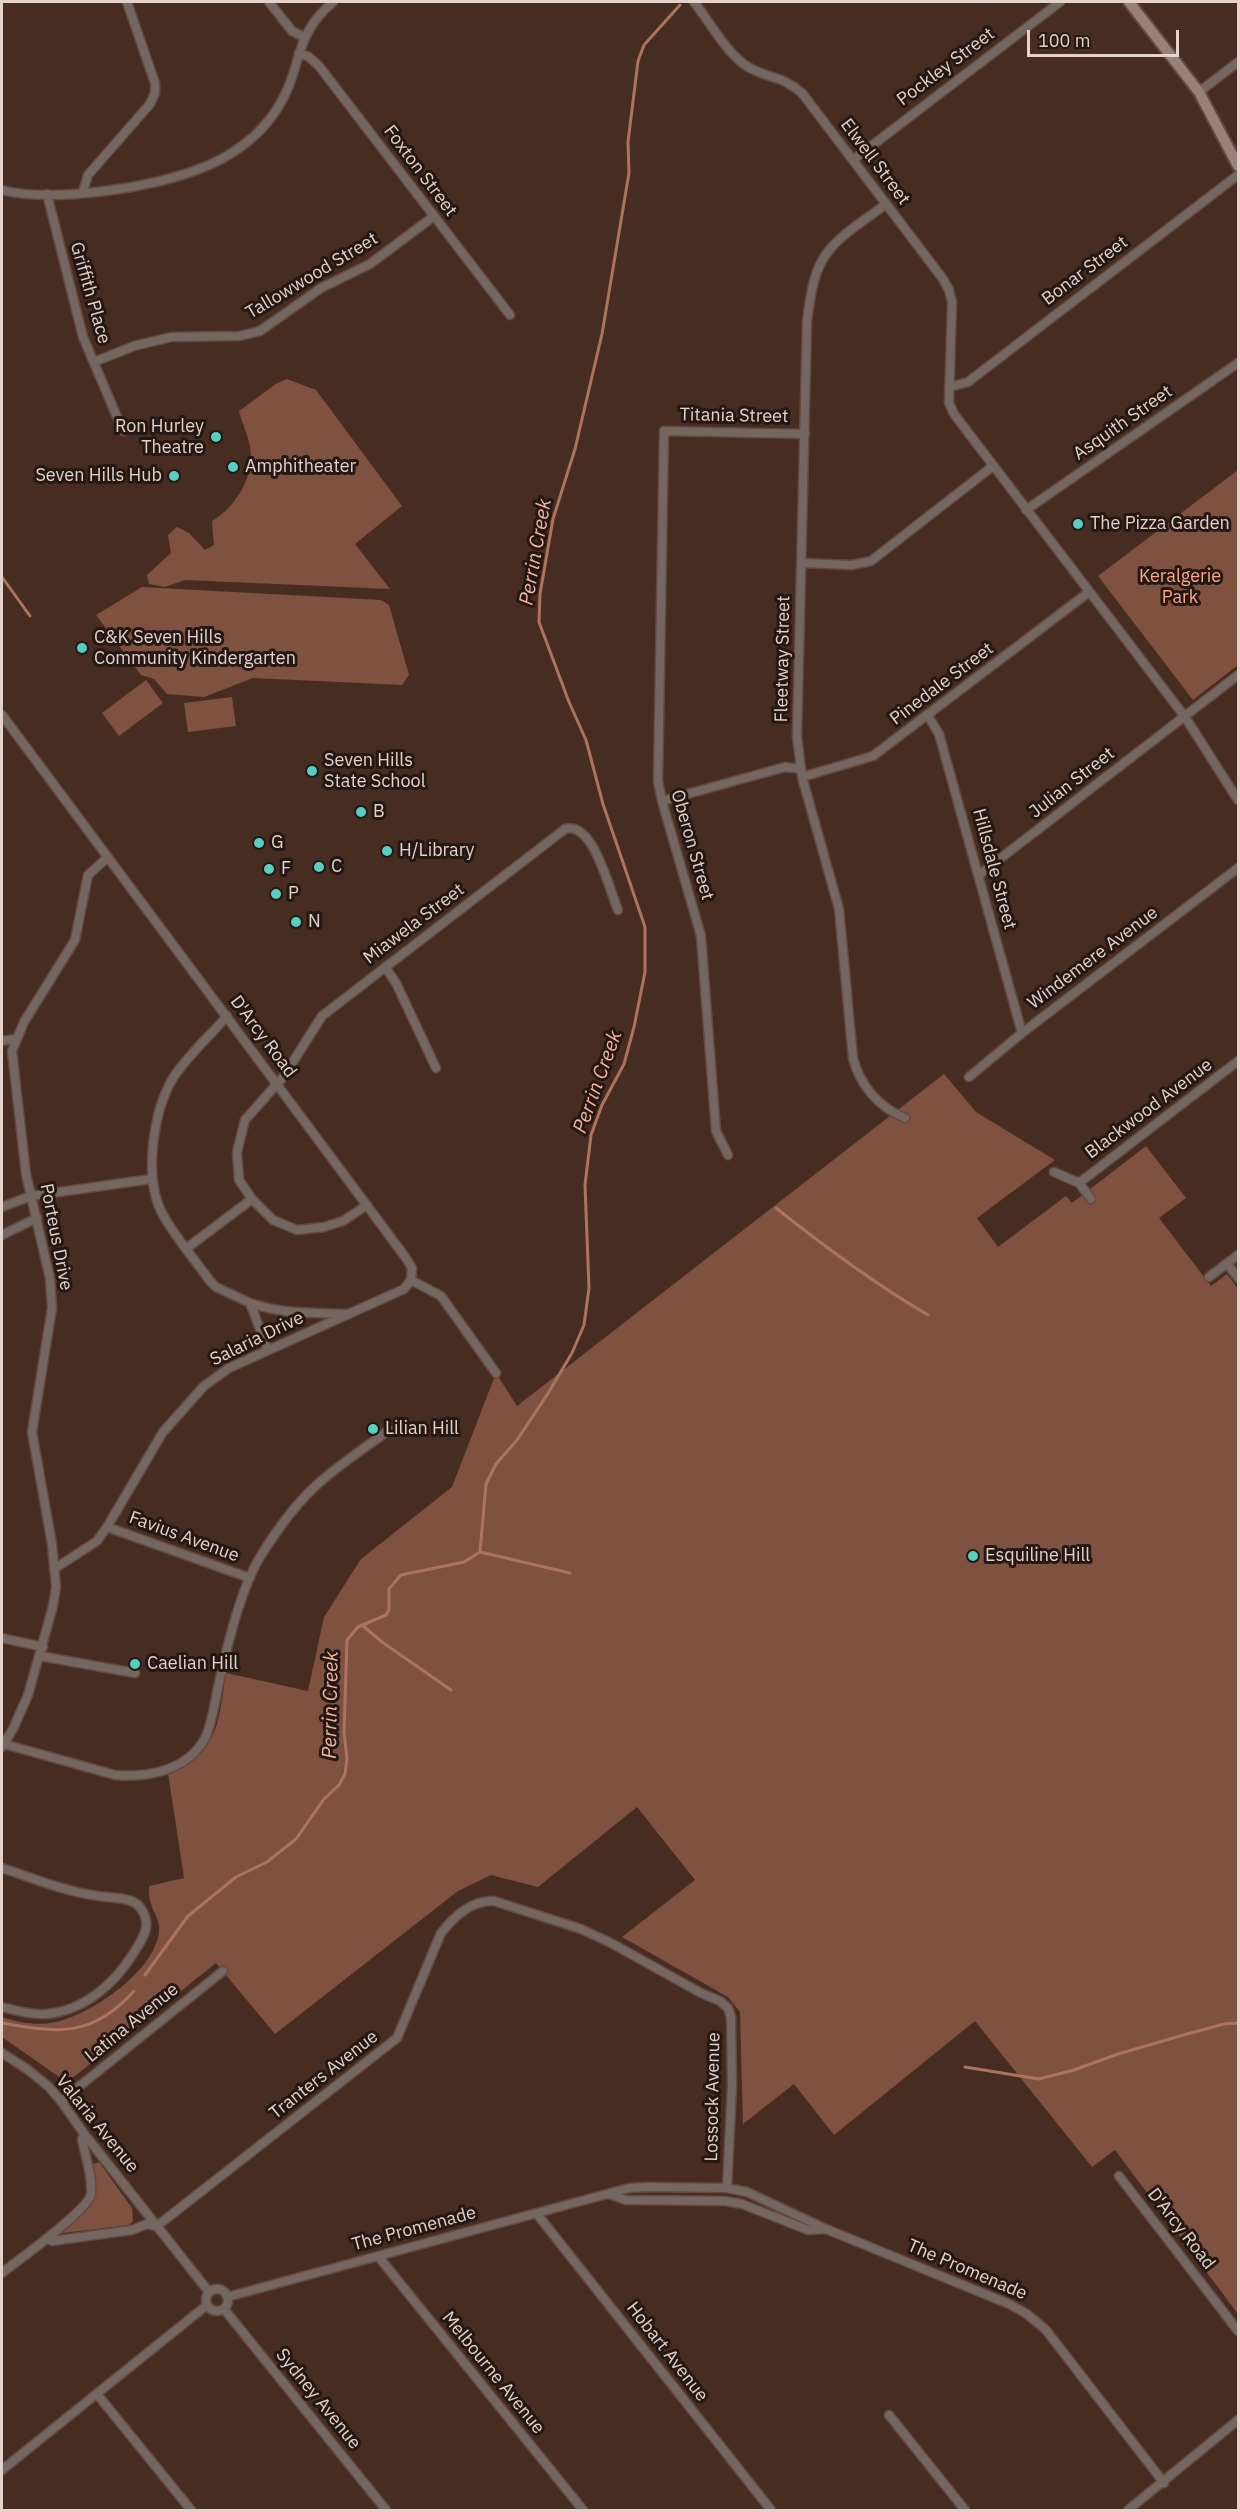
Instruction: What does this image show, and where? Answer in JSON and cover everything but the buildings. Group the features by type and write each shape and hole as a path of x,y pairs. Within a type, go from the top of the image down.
{"main road":[{"path":"1129,2 1199,92 1239,166"}],"street":[{"path":"84,192 88,175 150,104 155,93 155,83 128,2"},
{"path":"269,2 292,31 304,37"},
{"path":"2,190 29,195 133,186 200,169 231,153 255,135 275,112 289,88 304,37 315,19 333,2"},
{"name":"Elwell Street","path":"694,2 736,57 748,66 781,78 802,93 949,290 952,302 949,403 954,414 1185,717 1239,800"},
{"name":"Pockley Street","path":"853,160 1060,2"},
{"name":"Foxton Street","path":"299,53 309,57 319,66 510,315"},
{"path":"1199,92 1239,62"},
{"name":"Bonar Street","path":"949,387 968,382 1239,175"},
{"name":"Griffith Place","path":"47,194 83,337 123,431"},
{"name":"Fleetway Street","path":"886,204 827,252 814,285 807,321 797,737 802,773 839,909 853,1058 857,1074 864,1086 892,1112 905,1118"},
{"name":"Tallowwood Street","path":"94,362 134,346 171,337 239,336 260,331 321,288 370,264 434,216"},
{"name":"Asquith Street","path":"1026,510 1239,363"},
{"name":"Titania Street","path":"664,431 805,434"},
{"name":"Oberon Street","path":"664,431 657,767 662,801 701,936 716,1131 728,1155"},
{"path":"801,563 852,565 871,561 993,466"},
{"name":"Pinedale Street","path":"662,801 785,767 802,773 873,756 1089,592"},
{"name":"Julian Street","path":"979,875 1239,675"},
{"name":"D'Arcy Road","path":"2,715 406,1258 412,1269 411,1280"},
{"name":"Hillsdale Street","path":"928,716 939,734 1022,1033"},
{"name":"Miawela Street","path":"367,1205 344,1221 324,1227 297,1230 273,1220 252,1199 239,1180 237,1152 245,1120 278,1084 322,1016 560,833 571,827 585,834 592,843 618,909"},
{"name":"Porteus Drive","path":"3,1745 20,1714 41,1652 56,1587 52,1544 32,1432 52,1308 50,1279 26,1174 12,1051 15,1039 75,940 88,875 108,857"},
{"name":"Windemere Avenue","path":"969,1077 1022,1033 1239,868"},
{"path":"385,968 396,983 436,1068"},
{"path":"227,1016 174,1077 167,1090 153,1140 152,1179 163,1215 216,1287 274,1311 294,1314 351,1314"},
{"path":"2,1041 15,1039"},
{"name":"Blackwood Avenue","path":"1079,1183 1239,1061"},
{"name":"Blackwood Avenue","path":"1054,1172 1079,1183 1091,1199"},
{"path":"2,1208 31,1196 152,1179"},
{"path":"187,1248 252,1199"},
{"path":"2,1235 37,1218"},
{"path":"1209,1277 1239,1255"},
{"path":"1227,1263 1239,1278"},
{"path":"411,1280 441,1296 496,1373"},
{"name":"Salaria Drive","path":"54,1569 97,1541 163,1432 204,1386 229,1368 404,1289 411,1280"},
{"path":"250,1303 268,1350"},
{"path":"3,1745 115,1775 133,1777 149,1775 178,1764 194,1752 205,1737 250,1578 259,1559 277,1532 310,1492 389,1430"},
{"name":"Favius Avenue","path":"107,1527 250,1578"},
{"path":"2,1638 41,1652 135,1673"},
{"path":"2,1868 91,1895 137,1904 148,1923 147,1934 121,1973 100,1992 76,2006 47,2014 22,2013 2,2007"},
{"name":"Tranters Avenue","path":"47,2238 52,2241 132,2230 147,2224 157,2226 397,2038 441,1933 452,1920 470,1906 484,1901 494,1901 580,1929 611,1942 701,1993 720,2001 728,2008"},
{"name":"Latina Avenue","path":"62,2101 223,1971"},
{"name":"Lossock Avenue","path":"727,2188 732,2086 731,2017 728,2008"},
{"name":"Valaria Avenue","path":"2,2053 27,2069 62,2101 85,2135 157,2226"},
{"path":"3,2270 47,2238 89,2199 91,2187 82,2139 85,2135"},
{"name":"D'Arcy Road","path":"1119,2176 1239,2331"},
{"name":"The Promenade","path":"227,2297 628,2188 727,2188 762,2197 826,2229 952,2280 1027,2314 1046,2330 1164,2483"},
{"name":"The Promenade","path":"609,2193 626,2200 725,2201 742,2204 808,2230 826,2229"},
{"name":"Hobart Avenue","path":"537,2214 771,2511"},
{"path":"157,2226 209,2292"},
{"name":"Melbourne Avenue","path":"378,2256 583,2511"},
{"path":"219,2289 227,2297 224,2309 214,2311 207,2305 206,2298 209,2292 219,2289"},
{"path":"2,2470 207,2305"},
{"name":"Sydney Avenue","path":"224,2309 386,2511"},
{"path":"97,2394 191,2511"},
{"path":"889,2415 965,2511"},
{"path":"1128,2511 1239,2420"}],"green space":[{"path":"287,379 316,390 402,506 355,544 390,589 185,580 165,587 149,584 147,575 171,553 168,535 177,527 189,533 205,550 214,545 212,521 229,508 236,499 250,469 250,447 239,411 276,384"},
{"name":"Keralgerie Park","path":"1238,470 1238,665 1193,700 1098,576"},
{"path":"142,587 381,600 389,605 409,675 402,685 253,678 204,697 167,694 154,679 141,675 96,615"},
{"path":"146,680 163,703 119,736 102,713"},
{"path":"232,697 236,726 188,732 184,703"},
{"path":"944,1074 976,1112 1055,1160 977,1218 998,1247 1066,1196 1072,1203 1146,1146 1186,1198 1159,1218 1211,1286 1227,1274 1238,1289 1238,2314 1115,2150 1092,2167 975,2021 834,2135 794,2084 743,2124 740,2012 728,1997 622,1937 695,1880 637,1807 538,1887 491,1875 458,1891 275,2034 216,1963 70,2080 62,2079 2,2037 2,2017 35,2024 56,2022 71,2017 104,2000 135,1975 147,1961 155,1946 159,1931 158,1920 150,1900 149,1886 184,1878 168,1773 198,1753 214,1733 221,1708 226,1673 308,1691 324,1617 361,1559 452,1487 496,1373 517,1406"},
{"path":"99,2162 132,2208 133,2221 129,2225 63,2233 91,2203 96,2187 93,2164"}],"waterway":[{"name":"Perrin Creek","path":"145,1975 188,1916 236,1877 267,1862 296,1839 324,1799 339,1785 345,1774 347,1759 344,1732 347,1640 358,1627 386,1615 389,1610 389,1589 401,1575 464,1562 480,1552 486,1484 496,1464 517,1440 547,1395 572,1353 584,1325 589,1288 585,1185 591,1135 602,1105 624,1064 634,1027 645,972 645,927 603,804 586,740 539,622 540,594 553,519 575,449 602,334 629,173 628,142 638,61 644,45 680,5"},
{"path":"2,577 30,616"},
{"path":"776,1208 850,1265 928,1315"},
{"path":"480,1552 570,1573"},
{"path":"362,1625 382,1642 451,1690"},
{"path":"2,2023 40,2029 73,2028 104,2017 134,1991"},
{"path":"965,2067 1039,2079 1187,2034 1224,2024 1238,2023"}],"place":[{"name":"Ron Hurley Theatre","path":"216,437"},
{"name":"Amphitheater","path":"233,467"},
{"name":"Seven Hills Hub","path":"174,476"},
{"name":"The Pizza Garden","path":"1078,524"},
{"name":"C&K Seven Hills Community Kindergarten","path":"82,648"},
{"name":"Seven Hills State School","path":"312,771"},
{"name":"B","path":"361,812"},
{"name":"G","path":"259,843"},
{"name":"H/Library","path":"387,851"},
{"name":"C","path":"319,867"},
{"name":"F","path":"269,869"},
{"name":"P","path":"276,894"},
{"name":"N","path":"296,922"},
{"name":"Lilian Hill","path":"373,1429"},
{"name":"Esquiline Hill","path":"973,1556"},
{"name":"Caelian Hill","path":"135,1664"}]}
